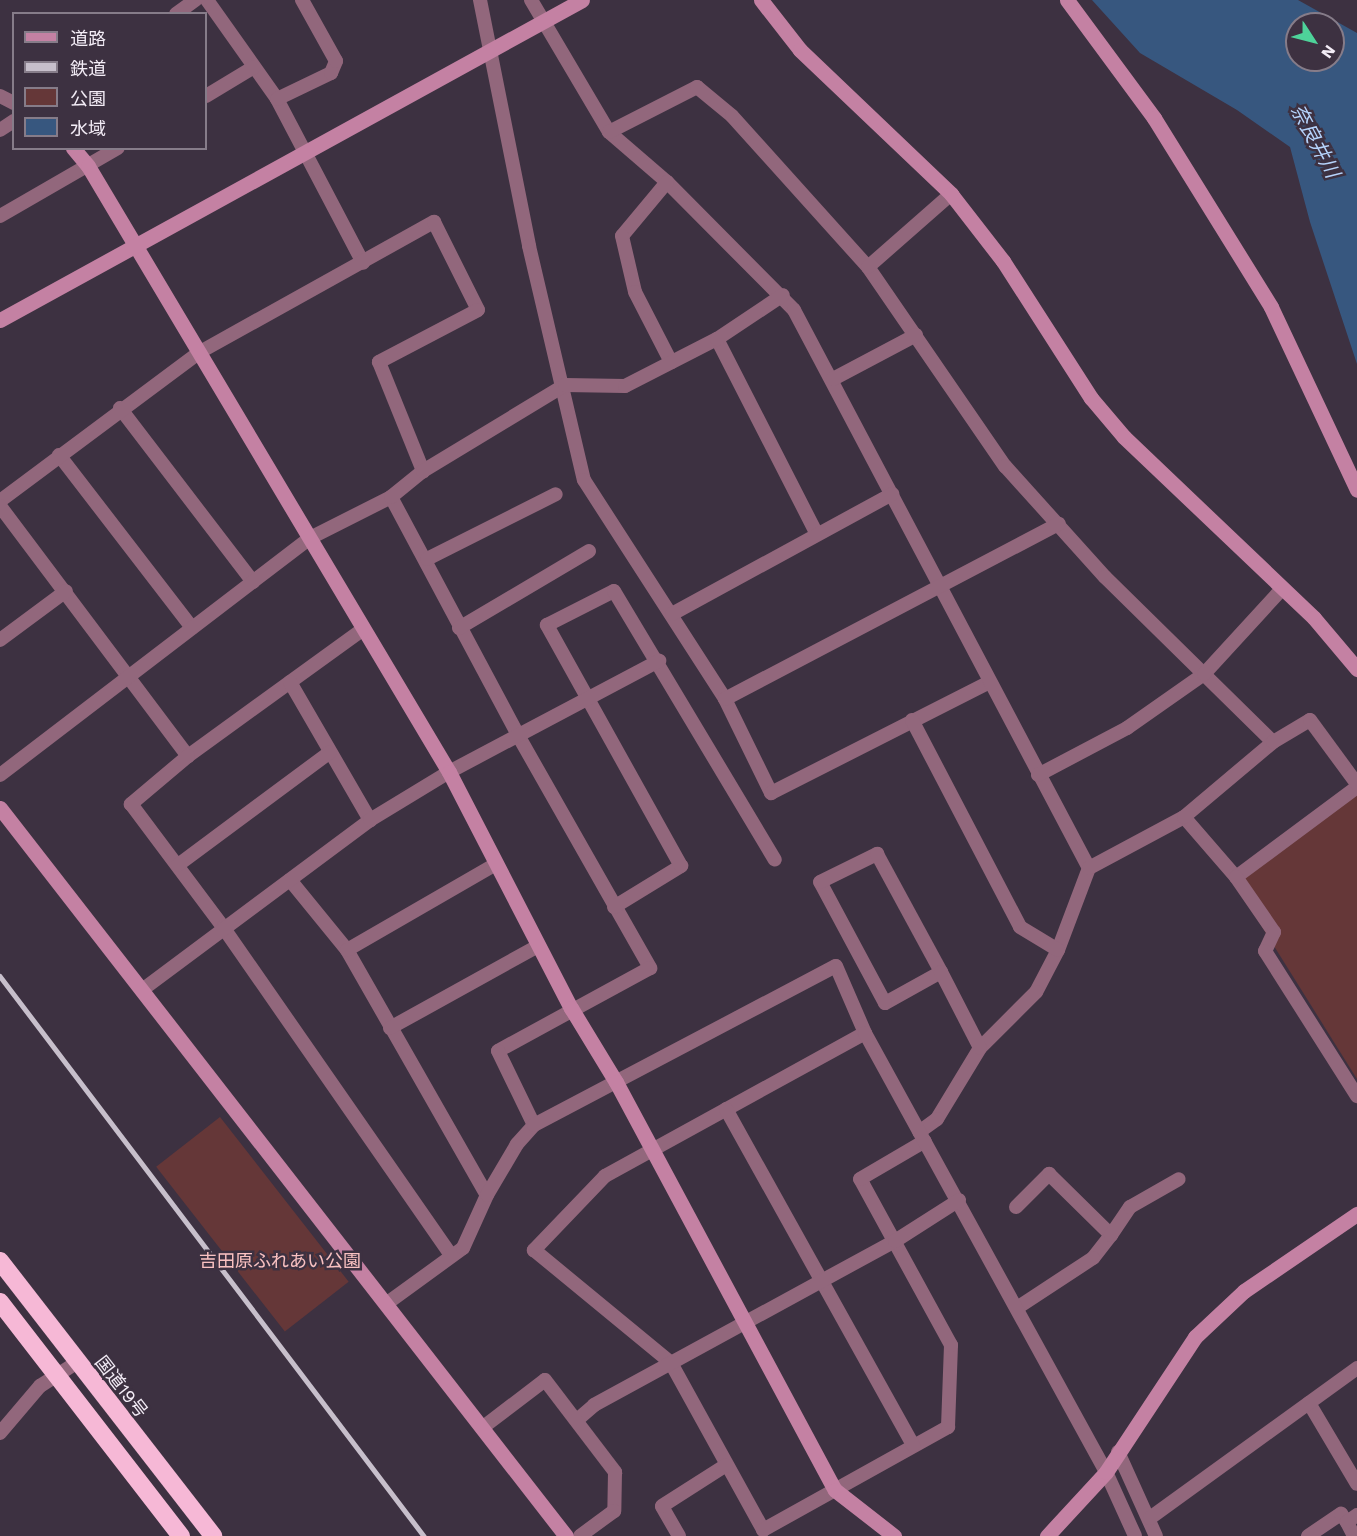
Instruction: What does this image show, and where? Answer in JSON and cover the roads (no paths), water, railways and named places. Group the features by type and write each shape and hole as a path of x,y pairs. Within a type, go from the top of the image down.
{"highway":[{"name":"国道19号","path":"0,1262 76,1363 213,1536"},
{"path":"0,1302 181,1536"}],"street":[{"path":"207,0 277,99 363,263"},
{"path":"277,99 331,74 336,61 302,0"},
{"path":"480,0 488,52 530,246 565,386 565,404 584,480 626,549 672,614 725,699 771,793 988,683"},
{"path":"531,0 609,132 667,182 783,295 833,380 941,586 988,683 1089,868"},
{"path":"0,320 582,0"},
{"path":"761,0 800,50 951,194 1003,261 1091,398 1117,429 1330,635 1357,669"},
{"path":"1067,0 1154,118 1271,308 1357,490"},
{"path":"207,95 254,67"},
{"path":"609,132 697,87 732,116 868,267 1005,466 1105,578 1273,742"},
{"path":"75,150 88,166 200,352 362,630 449,772 571,1008 616,1082 651,1152 746,1323 835,1491 894,1536"},
{"path":"0,216 115,150"},
{"path":"667,182 622,236 634,292 671,362"},
{"path":"868,267 951,194"},
{"path":"0,501 120,408 200,352 434,222 478,310 379,362 423,471"},
{"path":"0,775 310,538 391,497 423,471 565,386 625,386 717,339 783,295"},
{"path":"833,380 916,335"},
{"path":"717,339 817,534"},
{"path":"120,408 253,582"},
{"path":"60,455 192,628"},
{"path":"427,559 556,494"},
{"path":"672,614 892,494"},
{"path":"391,497 427,559 459,628 650,968 571,1008 498,1051 534,1125"},
{"path":"0,506 131,675 188,756"},
{"path":"725,699 1059,524"},
{"path":"459,628 589,551"},
{"path":"1038,775 1127,728 1204,674 1282,589"},
{"path":"0,640 66,591"},
{"path":"614,907 681,866 547,625 614,591 659,661 775,860"},
{"path":"362,630 188,756 130,804 223,927 451,1255"},
{"path":"142,990 223,927 370,820 449,772 659,661"},
{"path":"290,682 370,820"},
{"path":"912,720 1020,927 1058,950"},
{"path":"865,1033 605,1176 534,1251 671,1362 726,1465 757,1533 948,1427 951,1344 860,1179 922,1137 937,1119 980,1048 1036,992 1058,950 1089,868 1184,817 1273,742 1310,720 1357,785 1236,877"},
{"path":"178,865 330,752"},
{"path":"0,808 566,1536"},
{"path":"1184,817 1236,877 1274,932 1265,951 1357,1096"},
{"path":"941,972 885,1003 820,882 877,854 941,972 980,1048"},
{"path":"347,950 496,864"},
{"path":"290,880 347,950 487,1195"},
{"path":"390,1028 538,945"},
{"path":"386,1304 462,1248 487,1195 517,1144 534,1125 693,1038 836,966 865,1033 1106,1472 1135,1536"},
{"path":"726,1109 913,1445"},
{"path":"1016,1207 1049,1174 1111,1235"},
{"path":"1017,1308 1093,1258 1130,1207 1179,1179"},
{"path":"577,1420 594,1405 895,1241 958,1200"},
{"path":"1047,1536 1106,1472 1195,1337 1244,1291 1357,1214"},
{"path":"0,1432 40,1386 76,1363"},
{"path":"1150,1518 1357,1368"},
{"path":"482,1428 545,1380 615,1472 614,1511 580,1536"},
{"path":"1309,1403 1357,1484"},
{"path":"1118,1452 1150,1518 1156,1536"},
{"path":"679,1536 662,1506 726,1465"},
{"path":"1308,1536 1341,1514 1352,1518 1354,1536"}],"water":[{"name":"奈良井川","path":"1092,0 1298,0 1319,12 1285,12 1285,72 1345,72 1345,26 1357,33 1357,364 1310,222 1290,147 1237,110 1140,53"}],"railway":[{"path":"0,976 424,1536"}],"park label":[{"name":"吉田原ふれあい公園","path":"280,1261"}]}
